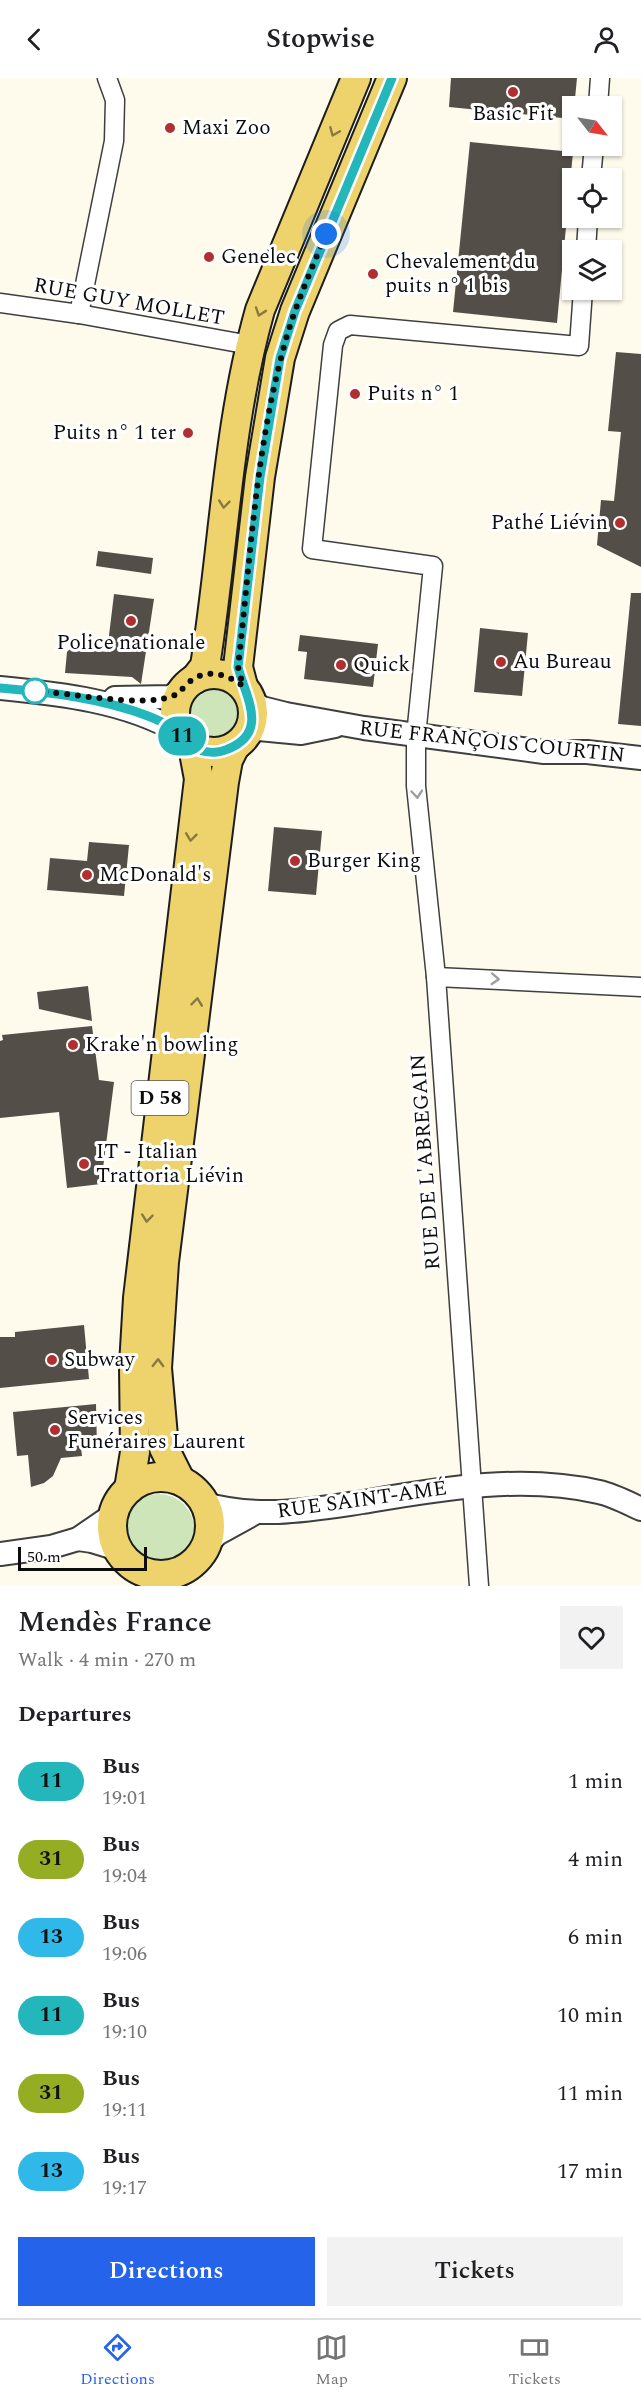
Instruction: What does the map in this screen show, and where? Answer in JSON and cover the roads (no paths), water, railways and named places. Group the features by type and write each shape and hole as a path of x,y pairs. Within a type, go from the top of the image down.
{"main road":[{"path":"356,78 260,310 250,345 235,414 205,666 188,685 174,711 186,739 207,752 221,752 242,739 253,717 238,667 260,477 280,358 299,301 392,78"},
{"path":"188,685 207,674 220,674 232,678 247,694"},
{"name":"D 58","path":"186,739 211,780"},
{"name":"D 58","path":"129,1489 135,1452 148,1420 158,1368 164,1262 211,780 242,739"},
{"name":"D 58","path":"148,1420 180,1480"},
{"path":"159,1477 180,1480 190,1486 205,1504 210,1524 206,1545 201,1554 179,1577 169,1574 152,1574 126,1566 114,1538 114,1515 129,1489 138,1483 159,1477"}],"street":[{"path":"79,314 114,141 115,100 107,78"},
{"path":"599,96 600,78"},
{"name":"RUE DE L'ABREGAIN","path":"479,1586 436,976 416,786 416,735 433,566 312,549 333,345 338,331 350,325 579,346 582,300"},
{"name":"RUE GUY MOLLET","path":"0,303 79,314 250,345"},
{"path":"0,688 70,696 149,699 170,697 188,685"},
{"path":"247,694 270,710 342,725"},
{"path":"70,696 147,716 186,739"},
{"path":"242,739 258,729 301,733 342,725"},
{"name":"RUE FRANÇOIS COURTIN","path":"342,725 544,752 587,752 641,758"},
{"path":"436,976 641,987"},
{"name":"RUE SAINT-AMÉ","path":"253,1514 305,1510 471,1486 574,1487 602,1492 641,1509"},
{"path":"205,1504 253,1514"},
{"path":"206,1545 217,1534 253,1514"},
{"path":"0,1554 51,1547 78,1539 114,1515"},
{"path":"78,1539 126,1566"}],"place":[{"name":"Basic Fit","path":"513,92"},
{"name":"Maxi Zoo","path":"170,128"},
{"name":"Genelec","path":"209,257"},
{"name":"Chevalement du puits n° 1 bis","path":"373,274"},
{"name":"Puits n° 1","path":"355,394"},
{"name":"Puits n° 1 ter","path":"188,433"},
{"name":"Pathé Liévin","path":"620,523"},
{"name":"Police nationale","path":"131,621"},
{"name":"Au Bureau","path":"501,662"},
{"name":"Quick","path":"341,665"},
{"name":"Burger King","path":"295,861"},
{"name":"McDonald's","path":"87,875"},
{"name":"Krake'n bowling","path":"73,1045"},
{"name":"IT - Italian Trattoria Liévin","path":"84,1164"},
{"name":"Subway","path":"52,1360"},
{"name":"Services Funéraires Laurent","path":"55,1430"}]}
